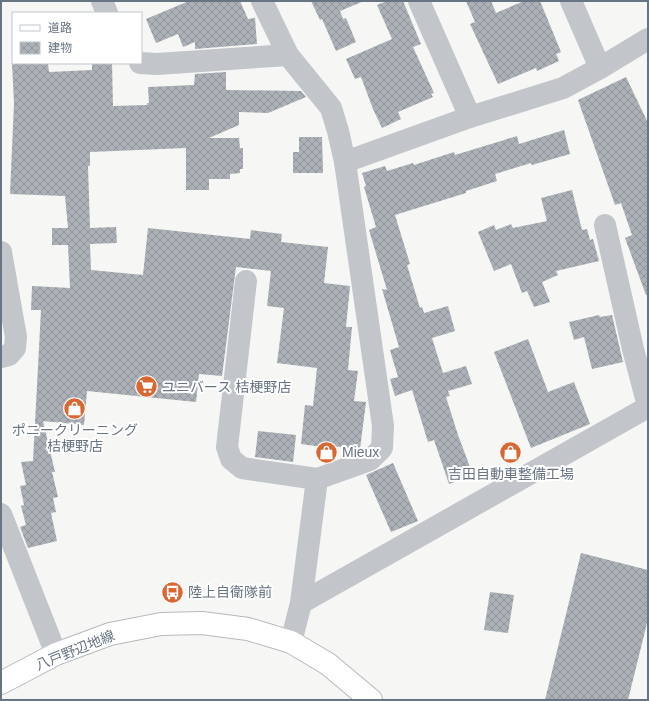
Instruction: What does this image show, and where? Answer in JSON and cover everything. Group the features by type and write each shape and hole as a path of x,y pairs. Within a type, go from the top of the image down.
{"main road":[{"name":"八戸野辺地線","path":"1,683 56,654 110,634 161,624 202,623 248,629 291,642 328,664 371,700"}],"street":[{"path":"102,1 107,12"},
{"path":"246,281 227,447 231,459 242,468 317,479 370,460 382,448 383,426 345,162 338,131 331,108 288,55 262,1"},
{"path":"419,1 470,117"},
{"path":"571,1 600,68"},
{"path":"345,162 470,117 562,88 600,68 648,39"},
{"path":"142,63 172,64 288,55"},
{"path":"301,603 648,406 641,345 605,225"},
{"path":"1,252 16,337 12,352 9,355 1,357"},
{"path":"291,642 301,603 317,479"},
{"path":"1,514 56,654"}],"building":[{"path":"189,1 240,1 248,19 255,18 257,44 195,49 195,42 183,47 178,34 156,43 146,19"},
{"path":"311,1 364,1 340,11 343,19 346,18 356,42 336,51 322,19 320,20"},
{"path":"387,1 403,1 421,44 413,47 434,93 431,94 433,97 398,112 401,119 382,128 361,77 355,79 346,59 392,39 377,5"},
{"path":"466,1 491,1 496,13 524,1 540,1 561,52 556,54 559,61 537,71 536,68 498,84 470,24 475,22"},
{"path":"12,64 48,64 49,72 92,70 92,64 112,64 113,106 147,105 147,103 149,103 148,87 194,85 195,74 226,72 226,90 301,91 306,97 268,113 239,112 239,125 209,138 239,138 240,148 243,148 243,169 240,169 240,173 230,174 230,179 209,179 209,190 186,190 186,148 90,152 90,166 88,166 90,228 116,227 117,243 90,244 91,270 143,275 148,228 250,239 251,230 282,234 281,242 328,247 324,283 350,286 346,327 352,327 348,370 358,371 354,401 366,402 360,449 331,446 330,448 301,444 305,405 313,406 317,368 277,363 284,308 267,306 271,271 236,267 222,376 199,374 196,402 87,391 84,425 43,421 55,472 52,472 58,497 53,498 56,512 51,513 57,541 28,548 20,527 26,525 21,506 24,505 20,486 26,485 21,462 33,461 41,310 31,310 32,286 70,288 68,245 52,245 52,228 68,228 65,196 10,194 14,103"},
{"path":"626,77 648,123 648,294 646,295 625,238 632,235 621,203 615,205 578,100"},
{"path":"564,130 570,154 532,165 531,163 495,174 497,181 466,191 466,193 395,215 410,264 407,265 420,308 422,307 424,313 448,306 455,331 432,338 443,373 466,366 472,384 448,391 450,396 446,397 473,475 449,484 434,440 428,442 412,390 395,396 390,379 398,377 390,350 399,347 382,289 387,290 369,230 376,227 364,187 366,186 362,173 385,166 387,171 413,163 414,165 454,152 455,155 517,136 519,144"},
{"path":"299,137 322,137 323,173 293,173 293,152 299,152"},
{"path":"572,190 582,230 587,229 590,240 593,239 599,261 556,271 558,275 542,282 550,302 534,307 527,291 522,293 511,264 494,271 478,232 494,225 496,230 511,224 513,228 547,221 541,198"},
{"path":"599,315 600,317 612,315 623,362 592,369 584,337 574,340 569,322"},
{"path":"528,339 548,392 574,382 590,424 531,448 494,352"},
{"path":"258,431 296,435 293,462 255,457"},
{"path":"393,463 418,521 391,532 366,475"},
{"path":"581,553 648,570 648,619 628,700 545,700"},
{"path":"490,592 514,595 508,633 484,630"}],"place":[{"name":"ユニバース 桔梗野店","path":"147,387"},
{"name":"ポニークリーニング 桔梗野店","path":"75,408"},
{"name":"Mieux","path":"327,452"},
{"name":"吉田自動車整備工場","path":"511,452"},
{"name":"陸上自衛隊前","path":"173,592"}]}
